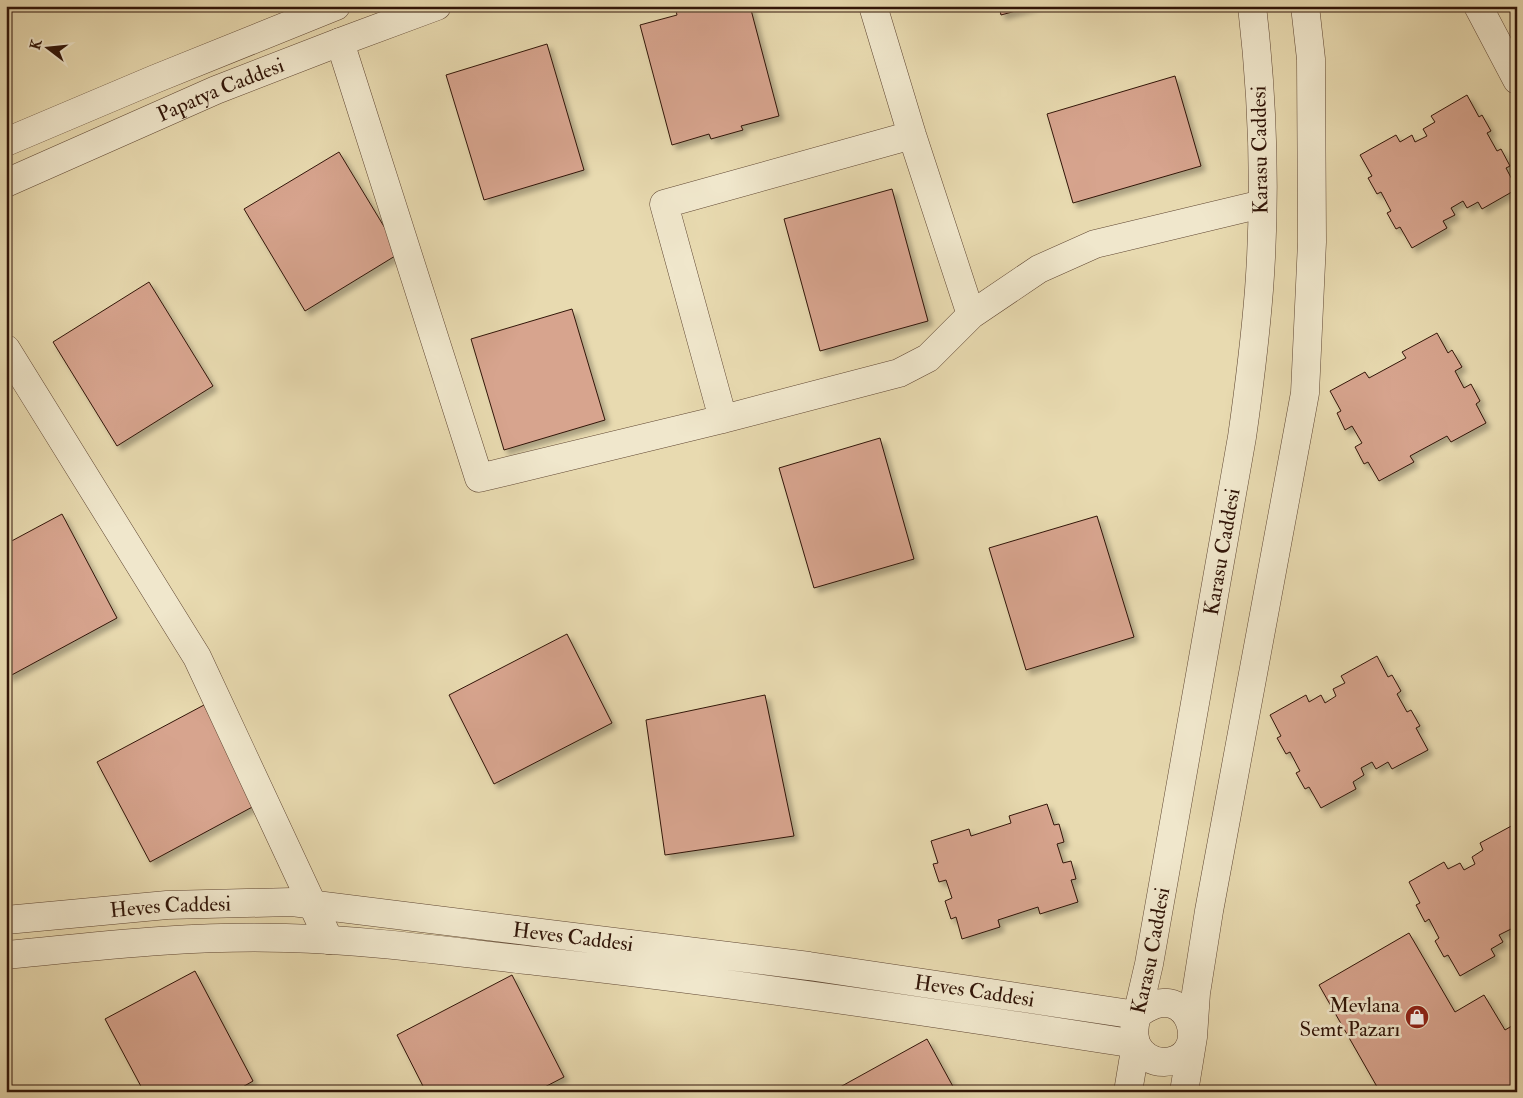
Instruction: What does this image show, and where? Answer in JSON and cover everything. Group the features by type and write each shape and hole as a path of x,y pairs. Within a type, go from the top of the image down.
{"street":[{"name":"Papatya Caddesi","path":"6,142 336,6"},
{"name":"Papatya Caddesi","path":"6,183 216,90 437,6"},
{"path":"873,6 912,135 971,315"},
{"name":"Karasu Caddesi","path":"1128,1092 1136,1044 1134,1034 1137,1015 1149,964 1242,437 1252,364 1259,289 1262,204 1261,120 1252,6"},
{"path":"1184,1092 1196,993 1209,911 1304,393 1312,242 1311,59 1305,6"},
{"path":"1478,6 1517,80"},
{"path":"340,42 479,478 723,419 899,373 928,358 971,315 1038,269 1094,244 1262,204"},
{"path":"723,419 664,204 912,135"},
{"path":"6,349 197,658 329,940"},
{"name":"Heves Caddesi","path":"6,920 167,905 292,902 809,966 1137,1015"},
{"name":"Heves Caddesi","path":"6,955 162,940 285,938 329,940 413,947 642,973 808,995 1136,1044"},
{"path":"1136,1044 1147,1058 1156,1062 1166,1062 1176,1060 1184,1054 1192,1038 1192,1027 1189,1018 1183,1011 1174,1006 1166,1003 1156,1004 1137,1015"}],"building":[{"path":"694,6 750,6 779,116 741,126 743,130 711,139 709,134 672,145 640,25 677,15 676,11"},
{"path":"999,6 1034,6 1001,15"},
{"path":"547,44 584,170 484,200 446,75"},
{"path":"1175,76 1201,166 1073,203 1047,114"},
{"path":"1467,95 1479,117 1482,115 1491,131 1487,133 1497,151 1501,149 1510,166 1506,168 1517,189 1482,209 1478,202 1467,208 1463,201 1451,208 1455,215 1443,221 1447,228 1412,248 1400,227 1396,229 1387,213 1391,211 1381,192 1377,194 1368,178 1372,176 1360,155 1396,135 1400,142 1412,135 1415,142 1427,136 1423,129 1435,122 1431,116"},
{"path":"339,152 400,253 305,311 244,209"},
{"path":"892,189 928,321 820,351 784,219"},
{"path":"149,282 213,386 117,446 53,342"},
{"path":"572,309 605,420 504,450 471,339"},
{"path":"1437,333 1448,353 1452,350 1462,367 1455,371 1464,388 1471,384 1480,401 1476,404 1486,423 1451,442 1447,436 1410,456 1414,462 1379,481 1368,462 1364,464 1355,447 1362,443 1352,426 1345,430 1337,413 1341,411 1330,391 1365,372 1369,378 1406,358 1402,352"},
{"path":"880,438 914,559 814,588 779,468"},
{"path":"62,514 117,618 8,677 6,673 6,544"},
{"path":"1097,516 1134,637 1026,670 989,548"},
{"path":"567,634 612,723 494,784 449,695"},
{"path":"1377,656 1388,677 1392,675 1401,691 1397,694 1407,712 1411,710 1420,726 1416,728 1428,750 1392,769 1388,762 1376,769 1372,762 1361,768 1364,775 1353,782 1356,789 1321,808 1309,787 1305,789 1296,773 1300,771 1290,752 1286,754 1277,738 1281,736 1270,715 1306,695 1309,702 1321,695 1325,703 1336,696 1333,689 1345,683 1341,676"},
{"path":"765,695 794,836 665,855 646,720"},
{"path":"204,705 256,805 150,862 97,762"},
{"path":"1047,804 1054,825 1059,824 1064,842 1057,844 1063,863 1071,861 1076,879 1071,880 1078,902 1040,914 1038,907 998,920 1000,927 962,939 956,917 951,919 945,901 952,898 946,880 939,882 933,864 938,863 931,841 969,829 971,836 1011,823 1009,816"},
{"path":"1515,824 1517,826 1517,935 1514,936 1511,929 1499,935 1503,942 1491,949 1495,956 1460,976 1448,955 1444,957 1435,941 1439,938 1429,919 1425,922 1416,905 1420,903 1409,882 1444,862 1448,869 1460,863 1464,870 1475,864 1472,857 1483,850 1480,843"},
{"name":"Mevlana Semt Pazarı","path":"1409,933 1455,1012 1484,995 1505,1030 1517,1023 1517,1092 1380,1092 1319,985"},
{"path":"195,971 253,1081 234,1092 144,1092 105,1019"},
{"path":"512,975 564,1077 535,1092 426,1092 397,1035"},
{"path":"927,1039 956,1092 831,1092"}],"place":[{"name":"Mevlana Semt Pazarı","path":"1417,1017"}]}
